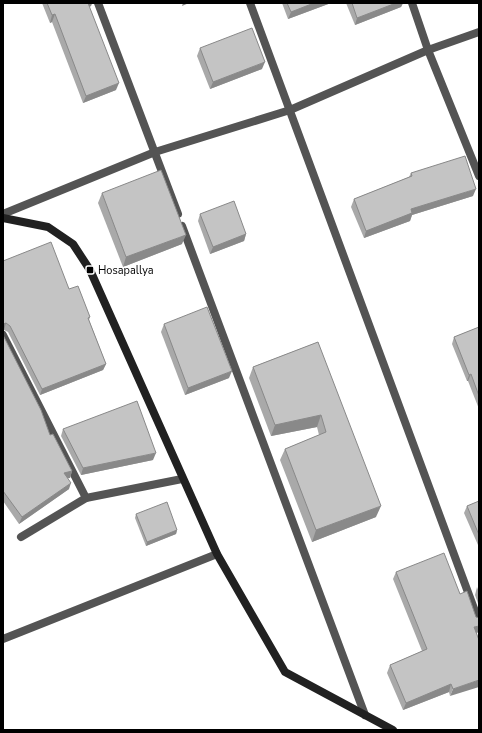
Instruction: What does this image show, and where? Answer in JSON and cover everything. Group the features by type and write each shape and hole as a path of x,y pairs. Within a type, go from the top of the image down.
{"main road":[{"path":"3,218 48,227 73,244 90,270 182,479 217,554 286,672 393,730"}],"street":[{"path":"98,3 365,715"},
{"path":"250,3 479,622"},
{"path":"412,3 428,50 479,176"},
{"path":"3,214 155,152 290,110 428,50 479,32"},
{"path":"3,335 86,498"},
{"path":"21,537 86,498 182,479"},
{"path":"3,639 217,554"}],"building":[{"path":"47,3 88,3 119,83 86,96 55,14 52,15"},
{"path":"287,3 314,3 291,12"},
{"path":"352,3 396,3 357,18"},
{"path":"252,28 265,62 213,82 200,48"},
{"path":"465,156 476,189 411,209 412,213 366,231 354,199 412,176 411,173"},
{"path":"161,170 186,235 126,257 102,193"},
{"path":"234,201 246,234 213,247 200,214"},
{"path":"51,242 69,289 78,286 90,317 88,318 106,364 42,389 10,326 6,323 3,324 3,261"},
{"path":"207,307 232,371 188,388 164,324"},
{"path":"479,327 479,396 471,374 469,375 454,337"},
{"path":"3,335 41,410 50,435 53,434 72,471 64,473 71,483 22,517 3,491"},
{"path":"318,342 381,506 316,530 285,449 326,432 321,415 275,425 253,367"},
{"path":"137,401 156,453 83,468 63,429"},
{"path":"479,501 479,535 467,506"},
{"path":"167,502 177,530 147,542 136,514"},
{"path":"444,553 460,594 467,591 476,617 479,618 479,626 474,627 479,640 479,680 453,689 451,684 406,703 390,665 427,649 396,572"}],"place":[{"name":"Hosapallya","path":"90,270"}]}
